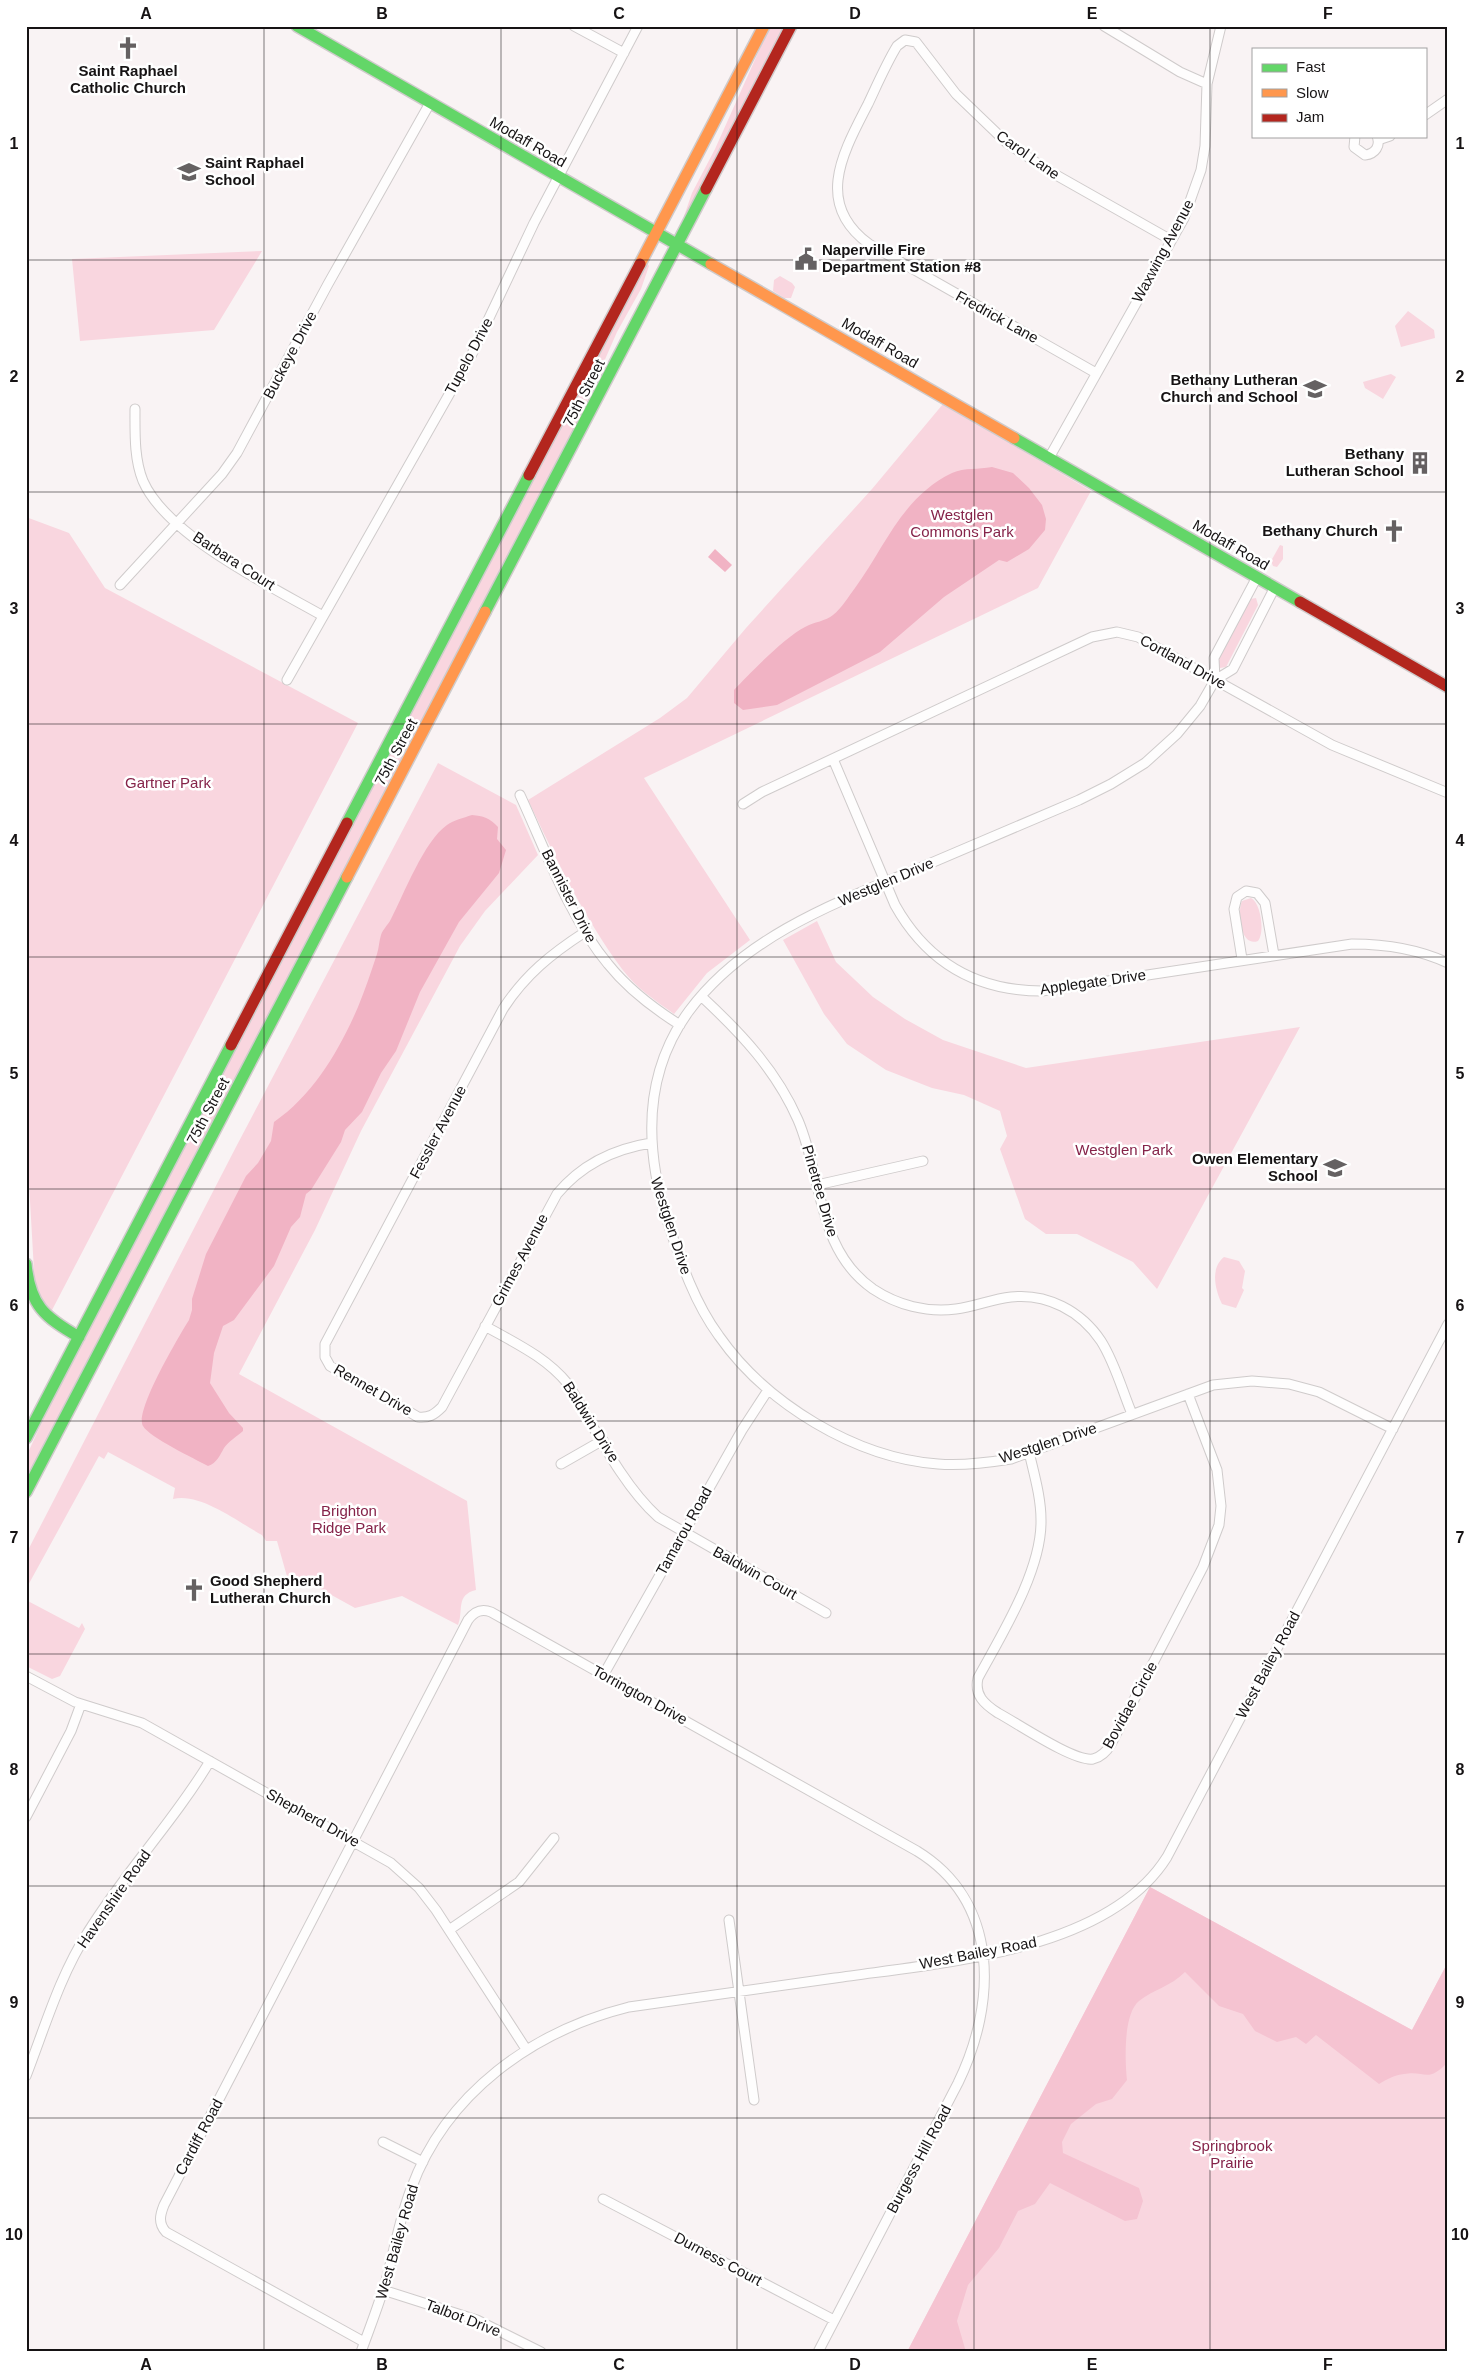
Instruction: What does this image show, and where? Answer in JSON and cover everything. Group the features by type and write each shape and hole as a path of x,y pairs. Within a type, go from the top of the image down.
{"main road":[{"name":"Modaff Road","path":"297,26 1448,687"},
{"name":"75th Street","path":"26,1438 764,26"},
{"name":"75th Street","path":"26,1492 791,26"},
{"path":"26,1264 26,1275 31,1296 39,1311 53,1322 79,1336"}],"street":[{"path":"574,26 624,53"},
{"name":"Tupelo Drive","path":"287,680 472,354 534,223 638,26"},
{"path":"1104,26 1180,72 1207,84"},
{"name":"Waxwing Avenue","path":"1049,458 1172,240 1193,199 1205,146 1207,84 1212,55 1222,26"},
{"name":"Carol Lane","path":"909,39 919,45 969,109 1007,143 1049,171 1172,240"},
{"name":"Fredrick Lane","path":"909,39 902,42 894,51 841,160 838,186 840,204 850,225 869,244 1096,373"},
{"path":"1426,114 1448,99"},
{"name":"Buckeye Drive","path":"120,585 222,474 236,453 430,103"},
{"path":"1355,138 1354,148 1365,155 1376,150 1378,138"},
{"name":"Barbara Court","path":"135,409 137,459 143,481 158,502 202,544 235,566 323,616"},
{"name":"Westglen Drive","path":"1215,680 1214,658 1257,577"},
{"name":"Westglen Drive","path":"1275,587 1232,669 1215,680 1200,706 1177,734 1145,763 1111,784 820,911 775,935 729,968 701,996 680,1026 663,1062 656,1087 651,1121 653,1168 660,1198 690,1284 719,1336 743,1365 768,1390 797,1411 860,1445 898,1458 939,1464 963,1465 994,1462 1029,1452 1188,1394 1226,1383 1252,1381 1289,1384 1329,1396 1393,1429"},
{"name":"Cortland Drive","path":"743,804 762,792 1092,637 1108,632 1122,632 1138,637 1332,745 1448,793"},
{"name":"Applegate Drive","path":"833,759 885,882 905,922 928,950 966,976 1004,988 1029,991 1070,988 1338,945 1366,944 1415,951 1448,963"},
{"name":"Bannister Drive","path":"520,795 585,932 608,964 626,984 655,1009 680,1026"},
{"path":"1242,960 1234,909 1237,897 1246,891 1257,893 1265,903 1274,955"},
{"name":"Fessler Avenue","path":"325,1356 326,1344 503,1009 514,992 534,969 558,949 585,932"},
{"name":"Pinetree Drive","path":"701,996 739,1032 773,1074 798,1122 807,1146 832,1239 850,1267 873,1288 901,1303 938,1310 956,1309 997,1299 1024,1296 1043,1299 1063,1306 1080,1318 1102,1343 1132,1414"},
{"name":"Grimes Avenue","path":"426,1418 436,1414 442,1407 547,1208 565,1184 599,1158 614,1151 651,1143"},
{"path":"817,1185 923,1161"},
{"name":"West Bailey Road","path":"360,2352 383,2290 405,2204 423,2162 442,2131 468,2097 492,2074 526,2049 550,2035 603,2014 629,2007 983,1955 1040,1942 1087,1922 1127,1898 1160,1868 1448,1324"},
{"name":"Baldwin Drive","path":"484,1326 538,1356 559,1373 568,1384 629,1485 646,1506 658,1517 684,1533"},
{"name":"Rennet Drive","path":"325,1356 330,1366 335,1370 412,1414 426,1418"},
{"name":"Tamarou Road","path":"604,1674 742,1430 768,1390"},
{"name":"Bovidae Circle","path":"1029,1452 1040,1509 1038,1551 1030,1576 978,1678 978,1690 986,1705 998,1713 1076,1756 1094,1758 1103,1754 1111,1744 1203,1567 1219,1525 1221,1506 1217,1470 1188,1394"},
{"path":"561,1464 603,1440"},
{"name":"Baldwin Court","path":"684,1533 826,1613"},
{"name":"Torrington Drive","path":"354,1841 468,1620 482,1610 491,1612 604,1674 926,1856 947,1874 963,1894 978,1924 983,1955"},
{"name":"Shepherd Drive","path":"26,1676 81,1704 142,1724 375,1852 404,1874 430,1900 526,2049"},
{"path":"26,1817 71,1731 81,1704"},
{"name":"Havenshire Road","path":"26,2076 63,1978 80,1944 189,1795 210,1761"},
{"path":"450,1930 519,1882 554,1838"},
{"name":"Cardiff Road","path":"354,1841 173,2187 160,2217 160,2223 166,2232 364,2342"},
{"path":"729,1920 754,2100"},
{"name":"Burgess Hill Road","path":"818,2352 968,2062 975,2042 982,2006 983,1955"},
{"path":"383,2142 423,2162"},
{"name":"Durness Court","path":"603,2199 834,2320"},
{"name":"Talbot Drive","path":"383,2290 458,2313 494,2328 541,2352"}],"green space":[{"path":"770,26 785,26 685,218 684,216 692,193 715,149"},
{"path":"262,251 214,330 80,341 72,259"},
{"path":"647,263 649,266 641,289 617,332 568,444 26,1478 26,1457 46,1413"},
{"path":"780,276 795,287 791,298 784,298 773,291 774,280"},
{"path":"1408,311 1434,330 1435,338 1401,347 1395,326"},
{"path":"1391,374 1396,377 1383,399 1365,388 1363,382"},
{"name":"Westglen Commons Park","path":"943,404 1091,491 1038,588 644,778 750,940 707,973 674,1014 646,994 622,969 608,949 571,887 528,800 660,718 687,698 746,628 872,489"},
{"name":"Gartner Park","path":"26,517 69,533 105,588 358,723 51,1312 42,1304 35,1288 26,1131"},
{"path":"1280,545 1283,546 1283,559 1277,567 1273,566 1271,561"},
{"path":"1256,598 1258,605 1226,667 1220,668 1217,662 1250,599"},
{"name":"Brighton Ridge Park","path":"438,763 516,805 538,855 485,911 460,946 361,1131 315,1230 239,1374 467,1501 476,1590 469,1592 465,1596 461,1604 458,1625 402,1596 355,1608 299,1577 295,1584 288,1580 277,1541 266,1541 262,1535 207,1504 184,1498 173,1499 175,1488 108,1452 104,1459 99,1456 26,1589 26,1554 237,1145"},
{"path":"1251,898 1257,906 1261,918 1260,937 1258,941 1252,942 1244,934 1240,920 1242,901"},
{"name":"Westglen Park","path":"817,921 836,962 873,997 905,1019 943,1040 1026,1068 1300,1027 1157,1289 1133,1262 1077,1234 1046,1234 1025,1219 1000,1149 1007,1136 1000,1111 964,1095 932,1088 886,1070 847,1044 824,1014 783,940"},
{"path":"1224,1257 1239,1261 1245,1271 1242,1288 1244,1290 1236,1308 1222,1304 1217,1292 1215,1273"},
{"path":"26,1600 79,1628 82,1623 85,1629 60,1676 52,1679 26,1666"},
{"name":"Springbrook Prairie","path":"1150,1887 1412,2030 1448,1962 1448,2352 907,2352"}],"shaded area":[{"path":"992,467 1013,473 1029,488 1042,505 1046,519 1045,530 1029,549 1007,562 999,560 944,597 880,652 777,705 743,710 734,703 734,690 778,647 797,632 830,617 839,609 866,572 896,524 920,495 952,473"},
{"path":"715,549 732,565 725,572 708,557"},
{"path":"472,815 486,818 498,827 497,839 506,850 499,873 459,922 420,992 396,1051 381,1073 362,1112 345,1130 341,1142 311,1190 306,1194 300,1217 291,1227 274,1266 234,1320 223,1326 214,1353 210,1383 229,1413 243,1428 243,1431 230,1441 216,1461 208,1466 173,1448 147,1431 143,1426 142,1418 145,1406 159,1374 189,1320 192,1310 192,1299 206,1254 246,1176 258,1163 271,1141 274,1122 301,1099 313,1085 324,1071 342,1040 363,994 377,954 380,937 430,843 447,825"},
{"path":"1150,1887 1412,2030 1448,1962 1448,2062 1435,2073 1426,2075 1411,2073 1391,2078 1379,2084 1316,2035 1306,2044 1296,2037 1277,2042 1255,2031 1243,2014 1219,2006 1185,1972 1174,1981 1139,2001 1134,2007 1130,2016 1126,2038 1127,2080 1112,2099 1096,2104 1071,2124 1062,2142 1063,2153 1139,2188 1143,2201 1137,2219 1125,2221 1050,2183 1035,2204 1018,2211 999,2248 968,2285 957,2321 966,2352 907,2352"}],"traffic: fast":[{"path":"297,26 711,264"},
{"path":"485,612 706,189"},
{"path":"1014,438 1300,602"},
{"path":"347,823 529,475"},
{"path":"26,1492 347,877"},
{"path":"26,1438 231,1045"},
{"path":"26,1264 35,1300 48,1316 79,1337"}],"traffic: slow":[{"path":"640,264 764,26"},
{"path":"711,264 1014,438"},
{"path":"347,877 485,612"}],"traffic: jam":[{"path":"706,189 791,26"},
{"path":"529,475 640,264"},
{"path":"1300,602 1448,687"},
{"path":"231,1045 347,823"}],"place":[{"name":"Saint Raphael Catholic Church","path":"128,48"},
{"name":"Saint Raphael School","path":"189,172"},
{"name":"Naperville Fire Department Station #8","path":"806,259"},
{"name":"Bethany Lutheran Church and School","path":"1315,389"},
{"name":"Bethany Lutheran School","path":"1420,463"},
{"name":"Bethany Church","path":"1394,531"},
{"name":"Owen Elementary School","path":"1335,1168"},
{"name":"Good Shepherd Lutheran Church","path":"194,1590"}]}
